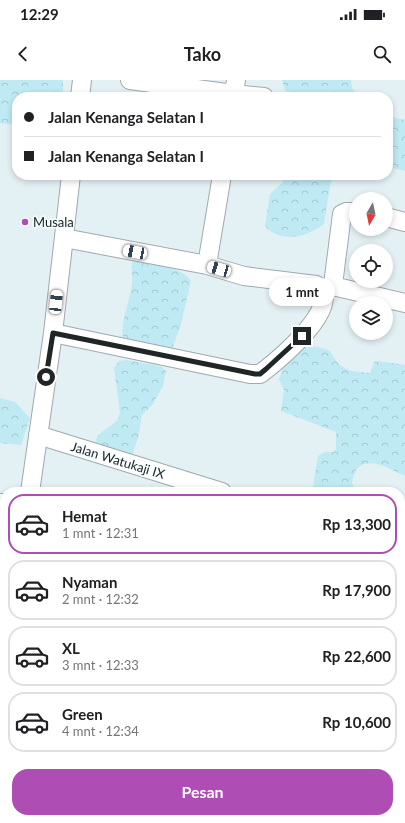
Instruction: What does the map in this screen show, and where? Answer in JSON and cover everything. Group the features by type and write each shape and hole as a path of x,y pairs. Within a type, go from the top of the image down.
{"street":[{"path":"81,92 82,80"},
{"path":"130,80 154,81 235,90"},
{"path":"31,487 53,333 70,180"},
{"path":"207,265 221,180"},
{"path":"349,212 346,212 341,216 333,285 405,303"},
{"path":"393,219 405,222"},
{"path":"53,333 260,374 302,336 315,322 321,308 324,294 316,285 244,276 207,265 64,238"},
{"name":"Jalan Watukaji IX","path":"38,435 206,487"}],"green space":[{"path":"0,80 63,80 63,92 12,92 12,124 0,123"},
{"path":"282,80 351,80 352,88 355,92 287,92"},
{"path":"393,117 405,120 405,171 393,168"},
{"path":"283,180 332,180 324,224 317,229 294,237 286,237 271,232 265,226 270,194 282,183"},
{"path":"133,260 165,266 181,272 191,281 180,328 171,351 162,346 123,338 122,331 131,289"},
{"path":"310,346 319,347 330,351 338,363 346,369 356,372 370,373 374,362 378,361 405,365 405,476 381,465 366,463 360,466 355,473 352,483 354,487 313,487 318,456 325,452 333,452 336,449 336,432 281,411 284,390 279,379 285,363 295,351"},
{"path":"126,360 160,366 166,371 163,386 153,404 142,415 138,438 132,455 95,443 98,435 117,421 120,413 114,368 119,361"},
{"path":"0,398 15,402 30,418 21,445 0,443"}],"place":[{"name":"Musala","path":"25,222"}],"route":[{"path":"46,377 53,333 250,374 260,374 302,336"}]}
